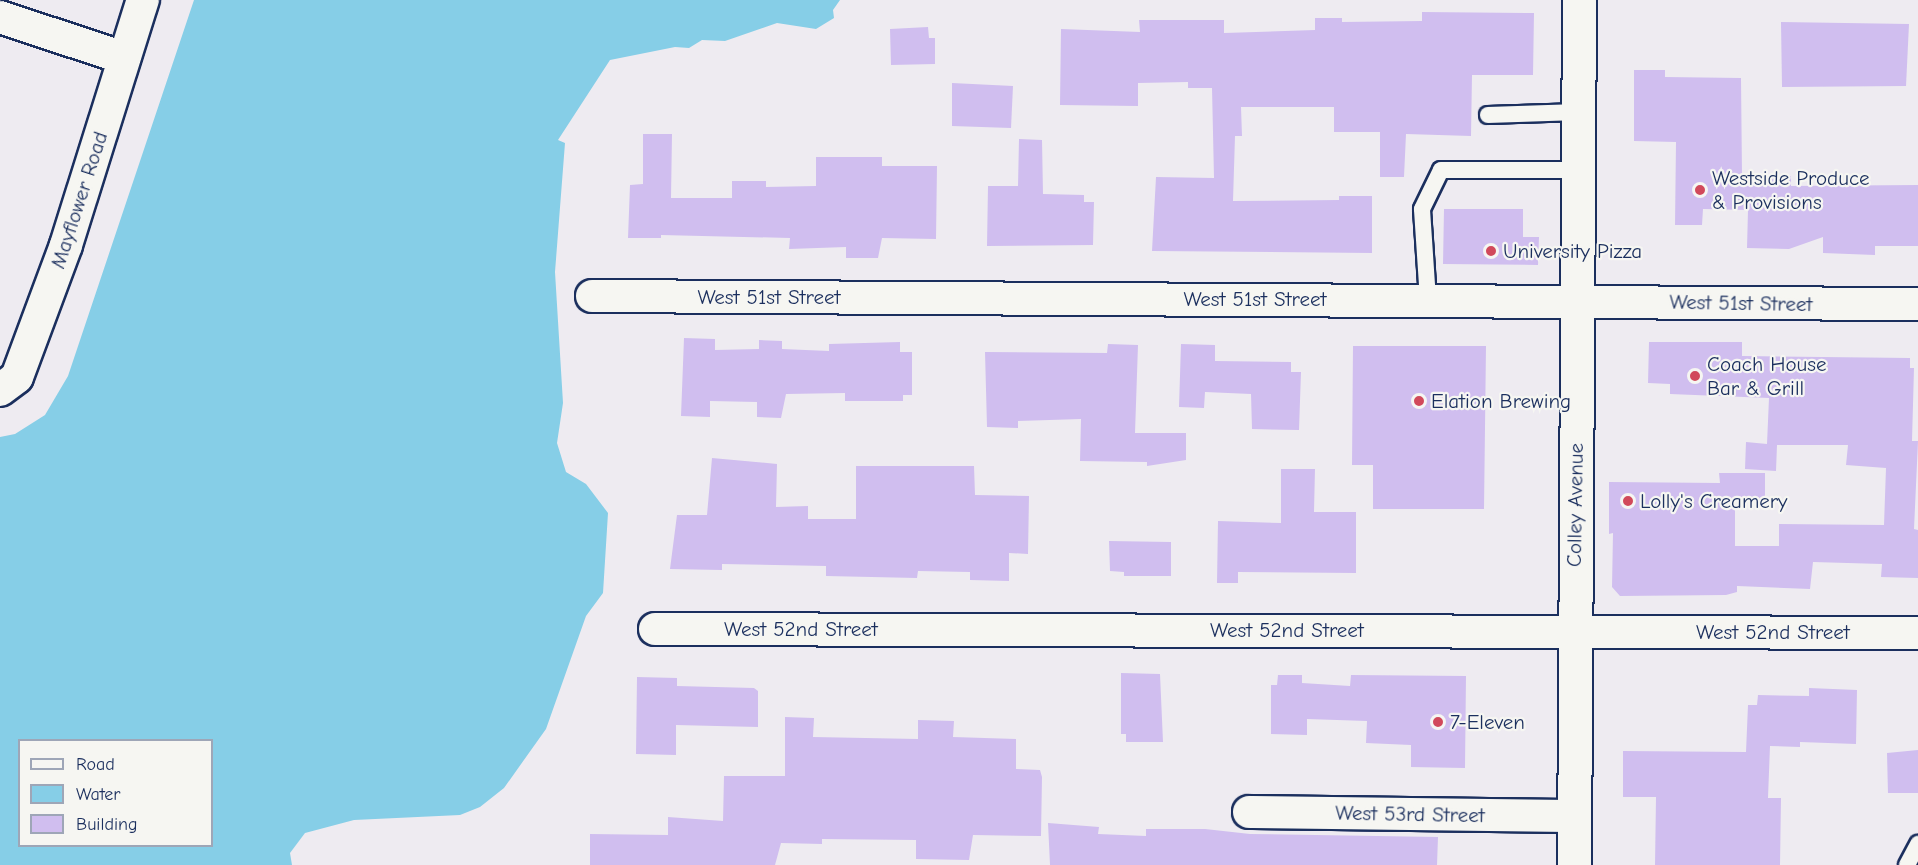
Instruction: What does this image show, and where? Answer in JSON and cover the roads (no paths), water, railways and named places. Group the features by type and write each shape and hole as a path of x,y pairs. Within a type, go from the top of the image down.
{"main road":[{"name":"Colley Avenue","path":"1574,865 1573,630 1578,301 1579,0"}],"street":[{"name":"Mayflower Road","path":"0,390 17,377 66,245 143,0"},
{"path":"0,17 124,58"},
{"name":"West 51st Street","path":"592,296 1918,304"},
{"name":"West 52nd Street","path":"656,629 1573,630 1918,633"},
{"name":"West 53rd Street","path":"1249,812 1572,816"}],"lane":[{"path":"1488,115 1578,112"},
{"path":"1428,300 1422,209 1441,170 1578,170"},
{"path":"1907,865 1918,844"}],"water":[{"path":"194,0 840,0 833,10 834,18 816,29 777,23 725,41 702,40 689,48 675,47 610,60 558,140 565,143 555,272 563,403 557,443 566,472 586,484 608,513 603,593 586,616 546,729 504,788 480,807 460,815 354,820 305,833 290,853 292,865 0,865 0,437 15,434 45,415 68,376"}],"place":[{"name":"Westside Produce & Provisions","path":"1700,190"},
{"name":"University Pizza","path":"1491,251"},
{"name":"Coach House Bar & Grill","path":"1695,376"},
{"name":"Elation Brewing","path":"1419,401"},
{"name":"Lolly's Creamery","path":"1628,501"},
{"name":"7-Eleven","path":"1438,722"}]}
